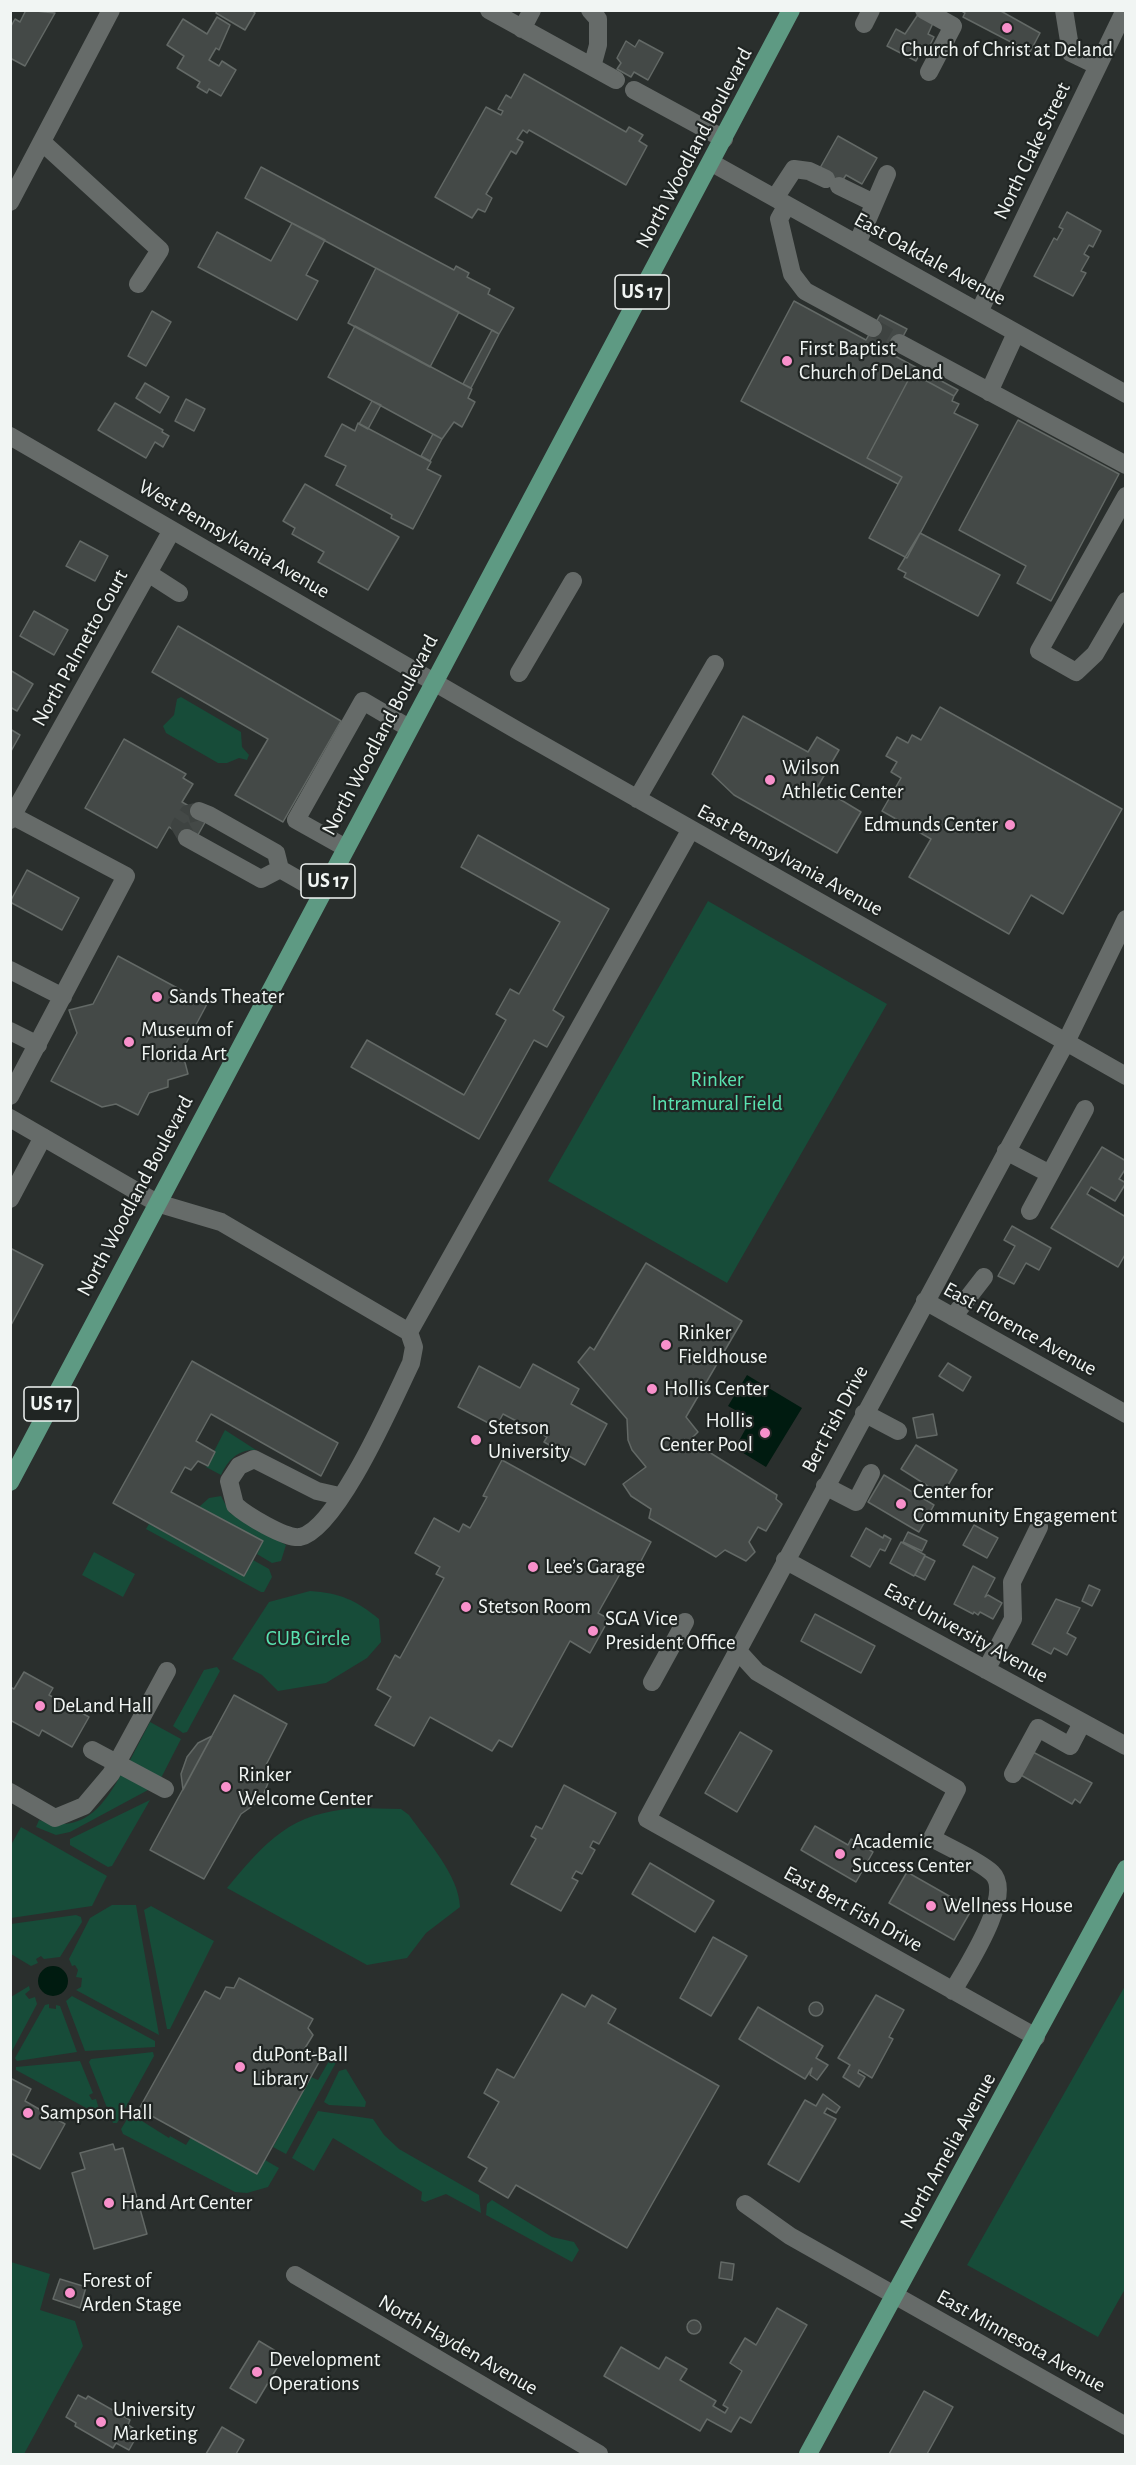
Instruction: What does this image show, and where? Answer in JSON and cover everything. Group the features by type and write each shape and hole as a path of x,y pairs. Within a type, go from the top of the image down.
{"main road":[{"name":"North Woodland Boulevard","path":"10,1482 321,893 712,163 791,10"},
{"name":"North Amelia Avenue","path":"808,2454 1125,1869"}],"street":[{"path":"10,202 111,10"},
{"path":"489,10 615,80"},
{"path":"522,29 532,10"},
{"path":"590,10 598,19 598,45 592,67"},
{"path":"924,10 953,26 928,72"},
{"path":"1064,10 1071,53 1098,66"},
{"name":"North Clake Street","path":"979,312 1098,66 1119,16"},
{"path":"634,90 724,139"},
{"path":"42,142 160,250 138,284"},
{"name":"East Oakdale Avenue","path":"712,163 1125,394"},
{"path":"873,328 805,291 792,274 779,219 781,201 794,169 809,171 874,203"},
{"path":"857,244 887,174"},
{"path":"989,392 1016,333"},
{"path":"899,343 1125,465"},
{"name":"West Pennsylvania Avenue","path":"10,436 435,680"},
{"path":"1125,496 1039,651 1076,672 1095,654 1125,601"},
{"name":"North Palmetto Court","path":"12,818 172,530"},
{"path":"148,573 179,592"},
{"path":"519,673 573,580"},
{"path":"637,799 715,664"},
{"name":"East Pennsylvania Avenue","path":"435,680 691,830 1125,1076"},
{"path":"346,848 296,820 363,701 409,728"},
{"path":"199,811 209,814 276,853 280,869 321,893"},
{"path":"10,1096 126,876 12,818"},
{"path":"339,1496 317,1491 254,1459 239,1466 229,1481 235,1505 289,1536 305,1535 319,1526 334,1509 339,1496 360,1465 411,1363 414,1347 410,1332 691,830"},
{"path":"188,838 261,879 280,869"},
{"name":"Bert Fish Drive","path":"647,1819 1066,1042 1125,919"},
{"path":"10,970 63,997"},
{"path":"10,1031 38,1044"},
{"path":"1030,1211 1085,1109"},
{"path":"10,1118 157,1203 221,1222 410,1332"},
{"path":"10,1199 43,1137"},
{"path":"1006,1151 1050,1174"},
{"path":"953,1317 984,1278"},
{"name":"East Florence Avenue","path":"925,1301 1125,1414"},
{"path":"864,1413 898,1431"},
{"path":"825,1486 856,1502 871,1473"},
{"path":"986,1670 1013,1618 1012,1582 1039,1527"},
{"name":"East University Avenue","path":"785,1560 1125,1746"},
{"path":"652,1682 685,1622"},
{"path":"737,1650 757,1672 957,1789 932,1838 993,1874 998,1886 997,1900 988,1926 953,1991"},
{"path":"10,1792 56,1818 84,1806 117,1763 166,1671"},
{"path":"1013,1774 1038,1728 1070,1746 1082,1723"},
{"path":"92,1750 165,1789"},
{"name":"East Bert Fish Drive","path":"647,1819 1036,2037"},
{"name":"East Minnesota Avenue","path":"745,2204 790,2236 1125,2426"},
{"name":"North Hayden Avenue","path":"295,2275 599,2454"}],"green space":[{"path":"181,697 241,732 242,747 249,755 247,760 239,758 227,763 218,763 166,733 163,726 174,715 177,699"},
{"name":"Rinker Intramural Field","path":"708,901 887,1004 727,1283 548,1181"},
{"path":"225,1430 256,1450 244,1451 234,1456 221,1475 206,1467"},
{"path":"221,1496 230,1513 286,1545 281,1561 272,1563 257,1554 263,1541 199,1507 209,1498"},
{"path":"149,1524 244,1576 253,1560 269,1569 272,1577 264,1592 261,1592 146,1529"},
{"path":"94,1552 135,1574 123,1597 82,1575"},
{"name":"CUB Circle","path":"310,1591 339,1596 371,1612 379,1619 381,1642 367,1658 326,1683 278,1691 262,1675 232,1659 269,1602"},
{"path":"217,1667 220,1671 187,1732 183,1733 173,1726 204,1670"},
{"path":"150,1722 181,1739 161,1778 128,1764"},
{"path":"123,1771 150,1788 70,1832 56,1835 36,1827 39,1820 54,1824 68,1824 90,1814 108,1796"},
{"path":"150,1800 112,1866 108,1867 70,1845 70,1839"},
{"path":"356,1808 401,1809 409,1815 441,1859 454,1883 460,1907 426,1933 407,1958 367,1965 227,1888 255,1856 282,1832 314,1816"},
{"path":"21,1827 107,1876 92,1906 11,1918 11,1845"},
{"path":"112,1905 136,1905 159,2035 76,1990 81,1987 82,1978 76,1977 78,1970 75,1965 72,1966 69,1959 90,1918"},
{"path":"151,1906 214,1941 170,2029 167,2029 144,1910"},
{"path":"76,1915 81,1917 82,1922 60,1957 44,1959 41,1956 36,1959 38,1963 31,1966 11,1954 11,1924"},
{"path":"29,1986 30,1990 25,1994 29,1999 35,1997 37,2004 11,2053 11,1997"},
{"path":"1125,1986 1125,2289 1098,2337 967,2265"},
{"path":"72,1996 155,2041 155,2047 85,2051 66,2001"},
{"path":"49,2004 49,2008 56,2009 56,2005 60,2006 77,2052 17,2061 15,2058 45,2005"},
{"path":"153,2052 154,2056 117,2123 113,2123 89,2062 91,2059"},
{"path":"333,2054 339,2057 286,2154 273,2147 311,2077 318,2080"},
{"path":"80,2061 93,2093 89,2095 92,2100 96,2099 101,2116 16,2070 16,2067"},
{"path":"346,2069 366,2102 365,2107 329,2105 324,2102 339,2071"},
{"path":"318,2111 373,2119 384,2135 399,2149 479,2195 481,2213 446,2194 425,2202 421,2200 422,2192 333,2138 314,2171 292,2158"},
{"path":"129,2116 134,2116 169,2138 170,2136 186,2145 191,2137 257,2174 265,2160 279,2168 268,2187 247,2193 235,2192 123,2134 121,2129"},
{"path":"492,2200 552,2237 574,2242 579,2250 572,2262 486,2215 487,2204"},
{"path":"11,2262 50,2274 40,2310 75,2321 83,2346 24,2454 11,2454"}],"shaded area":[{"name":"Hollis Center Pool","path":"747,1375 802,1408 766,1467 735,1448 751,1419 728,1406"},
{"path":"53,1966 59,1967 67,1975 67,1987 59,1995 53,1996 47,1995 39,1987 38,1981 39,1975 47,1967"}],"building":[{"path":"26,10 55,13 25,66 10,58 10,28 15,19 20,22"},
{"path":"217,10 252,10 255,13 245,30 216,13"},
{"name":"Church of Christ at Deland","path":"960,10 999,10 1040,33 1030,52 963,17 965,13"},
{"path":"919,13 934,21 928,34 934,37 927,51 923,48 916,61 887,46 896,29 905,34"},
{"path":"217,17 230,25 219,50 216,48 209,60 219,66 222,61 236,70 221,96 209,89 207,93 197,87 200,82 177,68 184,56 167,45 183,19 207,34"},
{"path":"639,40 663,53 648,80 634,72 631,77 617,69 621,63 617,58 626,41 635,47"},
{"path":"524,74 626,132 629,127 643,135 639,141 647,146 626,185 529,130 527,133 523,130 517,139 523,142 516,154 511,151 486,194 492,198 485,212 478,209 472,218 435,197 486,107 501,115 503,111 498,109 506,95 511,98"},
{"path":"838,136 877,158 862,184 846,175 837,189 820,168"},
{"path":"261,167 454,270 456,266 469,273 467,277 490,289 488,294 514,308 499,334 245,198"},
{"path":"1067,212 1101,231 1093,247 1089,245 1084,254 1089,257 1081,271 1086,273 1073,296 1034,276 1054,238 1057,240 1063,229 1059,227"},
{"path":"292,223 325,240 306,275 318,281 297,320 198,267 217,232 271,261"},
{"path":"376,268 459,312 430,367 348,323"},
{"path":"794,301 866,340 880,315 907,329 893,355 958,390 954,396 912,373 867,458 902,477 898,484 741,401"},
{"path":"152,311 171,322 146,366 128,356"},
{"path":"355,326 472,389 468,398 475,402 462,427 454,422 442,439 328,377"},
{"path":"492,330 499,334 471,388 463,384"},
{"path":"912,373 954,396 952,401 959,404 954,413 978,425 907,558 869,538 902,477 867,458"},
{"path":"145,383 169,397 160,413 136,398"},
{"path":"186,399 205,409 194,431 175,421"},
{"path":"372,401 381,405 368,429 359,424"},
{"path":"115,403 163,430 162,432 169,436 163,447 155,442 146,458 98,430"},
{"path":"1018,420 1119,474 1051,601 1017,583 1026,566 959,530"},
{"path":"358,423 431,462 427,469 441,476 413,529 336,485 346,466 325,456 342,424 355,431"},
{"path":"433,434 442,439 430,461 421,456"},
{"path":"305,484 399,537 368,590 318,562 324,552 292,534 295,528 283,521"},
{"path":"920,533 1000,575 978,616 904,577 906,573 898,569"},
{"path":"80,541 108,556 95,581 66,566"},
{"path":"34,611 68,630 54,655 20,636"},
{"path":"178,626 341,721 283,822 235,795 268,739 152,672"},
{"path":"10,670 33,684 17,711 10,707"},
{"name":"Edmunds Center","path":"940,707 1122,809 1063,914 1031,895 1009,934 909,877 931,839 882,811 901,778 891,772 897,762 886,756 897,737 908,743 912,735 921,740"},
{"name":"Wilson Athletic Center","path":"743,716 808,752 817,737 839,750 818,786 861,812 837,853 734,795 712,774"},
{"path":"10,729 20,735 10,753"},
{"path":"124,739 186,774 183,778 193,784 182,802 208,817 194,842 169,827 157,848 85,808"},
{"path":"478,835 609,909 553,1010 564,1017 547,1047 534,1040 479,1139 351,1067 367,1040 464,1095 506,1020 496,1014 510,989 519,994 560,922 461,867"},
{"path":"27,870 79,898 62,930 10,902"},
{"name":"Museum of Florida Art","path":"118,956 207,1004 182,1051 188,1074 168,1080 168,1087 149,1093 138,1115 116,1104 102,1107 51,1081 77,1033 69,1010 93,1004"},
{"path":"1102,1147 1126,1161 1126,1168 1119,1179 1126,1183 1115,1201 1091,1187 1087,1194 1126,1217 1126,1253 1118,1267 1051,1228"},
{"path":"1012,1226 1051,1248 1039,1270 1026,1263 1014,1284 998,1276 1015,1246 1004,1240"},
{"path":"10,1248 43,1265 10,1327"},
{"name":"Hollis Center","path":"646,1263 742,1321 686,1417 698,1432 690,1440 777,1495 776,1499 782,1504 766,1531 758,1527 749,1542 755,1552 746,1561 725,1550 716,1557 649,1518 651,1509 631,1496 623,1484 646,1467 632,1450 628,1440 627,1419 578,1362 590,1347 594,1350"},
{"path":"192,1361 338,1443 321,1476 211,1414 196,1441 215,1452 208,1466 198,1461 191,1470 185,1467 171,1492 263,1541 244,1576 113,1503"},
{"path":"948,1363 971,1377 963,1391 939,1376"},
{"path":"533,1364 579,1389 571,1404 607,1424 585,1465 544,1442 547,1437 503,1414 496,1427 458,1407 479,1366 520,1388"},
{"path":"933,1414 937,1435 917,1438 913,1418"},
{"path":"916,1445 957,1470 942,1495 901,1469"},
{"path":"502,1460 651,1542 632,1578 621,1572 598,1613 609,1619 590,1653 570,1641 512,1747 499,1740 492,1751 430,1717 414,1746 375,1725 391,1697 377,1689 395,1655 400,1658 444,1578 436,1574 440,1567 415,1553 434,1518 459,1532 463,1524 470,1528 487,1497 483,1496"},
{"name":"Center for Community Engagement","path":"884,1475 934,1505 919,1532 868,1502"},
{"path":"974,1525 998,1538 987,1558 963,1545"},
{"path":"866,1528 883,1538 884,1535 891,1539 885,1551 880,1549 870,1567 851,1556"},
{"path":"908,1532 927,1541 922,1551 903,1542"},
{"path":"901,1542 925,1555 914,1576 890,1563"},
{"path":"925,1556 935,1561 925,1580 915,1575"},
{"path":"973,1566 995,1578 985,1597 988,1595 1002,1603 993,1619 980,1612 978,1615 974,1612 973,1614 954,1604"},
{"path":"1089,1585 1100,1590 1092,1606 1082,1601"},
{"path":"1056,1599 1080,1608 1067,1633 1076,1638 1067,1655 1054,1648 1051,1654 1032,1644"},
{"path":"815,1614 875,1646 861,1673 801,1641"},
{"name":"DeLand Hall","path":"24,1672 53,1688 49,1695 89,1717 72,1747 42,1730 39,1736 10,1720 10,1687 14,1689"},
{"name":"Rinker Welcome Center","path":"234,1695 287,1724 266,1765 268,1783 264,1793 258,1802 241,1814 204,1879 150,1850"},
{"path":"740,1732 772,1751 737,1812 705,1793"},
{"path":"212,1736 183,1790 181,1774 187,1757 198,1743"},
{"path":"1031,1751 1092,1783 1080,1803 1075,1799 1072,1804 1019,1774"},
{"path":"564,1785 616,1813 599,1844 593,1841 590,1847 595,1850 582,1874 576,1871 572,1878 578,1881 561,1911 511,1884 536,1839 531,1836 536,1826 542,1829"},
{"name":"Academic Success Center","path":"815,1826 848,1845 851,1839 873,1852 856,1882 801,1850"},
{"path":"650,1863 714,1901 695,1932 632,1894"},
{"name":"Wellness House","path":"907,1872 972,1909 954,1940 889,1903"},
{"path":"713,1937 747,1956 711,2016 680,1998"},
{"name":"duPont-Ball Library","path":"239,1978 313,2019 308,2028 313,2035 305,2048 322,2057 257,2174 139,2109 205,1991 220,1999 226,1987 234,1988"},
{"path":"562,1994 585,2007 592,1995 616,2009 608,2023 719,2086 627,2248 516,2185 508,2198 479,2181 487,2168 468,2157 499,2102 484,2093 497,2069 514,2078"},
{"path":"876,1995 904,2010 889,2037 893,2039 872,2078 859,2070 858,2073 865,2077 859,2087 843,2077 850,2065 838,2058"},
{"path":"816,2002 821,2004 823,2009 821,2014 816,2016 811,2014 809,2009 811,2004"},
{"path":"758,2007 823,2046 816,2058 828,2065 817,2080 810,2075 812,2068 805,2079 739,2039"},
{"name":"Sampson Hall","path":"10,2078 31,2089 25,2101 65,2124 40,2169 10,2153"},
{"path":"823,2094 840,2107 836,2113 827,2108 824,2113 836,2119 799,2182 768,2164 805,2100 816,2106"},
{"name":"Hand Art Center","path":"113,2144 115,2150 123,2148 147,2234 94,2249 72,2173 85,2169 80,2153"},
{"path":"721,2262 734,2264 732,2280 719,2278"},
{"name":"Forest of Arden Stage","path":"60,2279 86,2287 80,2308 53,2299"},
{"path":"777,2308 807,2325 751,2423 740,2417 731,2432 707,2419 700,2431 604,2376 621,2347 659,2369 666,2357 687,2369 680,2380 716,2401 713,2406 725,2413 728,2408 723,2405 742,2371 730,2363 745,2338 756,2345"},
{"path":"694,2320 699,2322 701,2327 699,2332 694,2334 689,2332 687,2327 689,2322"},
{"name":"Development Operations","path":"259,2341 284,2356 256,2403 230,2388"},
{"path":"924,2391 953,2407 927,2454 889,2454"},
{"name":"University Marketing","path":"78,2395 86,2399 88,2396 130,2420 128,2425 139,2432 129,2450 116,2443 113,2448 75,2426 76,2423 66,2417"},
{"path":"222,2427 244,2440 236,2454 206,2454"}],"tunnel":[{"path":"873,328 899,343"},
{"path":"187,838 180,826 188,814 199,811"}],"place":[{"name":"Church of Christ at Deland","path":"1007,28"},
{"name":"First Baptist Church of DeLand","path":"787,361"},
{"name":"Wilson Athletic Center","path":"770,780"},
{"name":"Edmunds Center","path":"1010,825"},
{"name":"Sands Theater","path":"157,997"},
{"name":"Museum of Florida Art","path":"129,1042"},
{"name":"Rinker Fieldhouse","path":"666,1345"},
{"name":"Hollis Center","path":"652,1389"},
{"name":"Hollis Center Pool","path":"765,1433"},
{"name":"Stetson University","path":"476,1440"},
{"name":"Center for Community Engagement","path":"901,1504"},
{"name":"Lee’s Garage","path":"533,1567"},
{"name":"Stetson Room","path":"466,1607"},
{"name":"SGA Vice President Office","path":"593,1631"},
{"name":"DeLand Hall","path":"40,1706"},
{"name":"Rinker Welcome Center","path":"226,1787"},
{"name":"Academic Success Center","path":"840,1854"},
{"name":"Wellness House","path":"931,1906"},
{"name":"duPont-Ball Library","path":"240,2067"},
{"name":"Sampson Hall","path":"28,2113"},
{"name":"Hand Art Center","path":"109,2203"},
{"name":"Forest of Arden Stage","path":"70,2293"},
{"name":"Development Operations","path":"257,2372"},
{"name":"University Marketing","path":"101,2422"}]}
